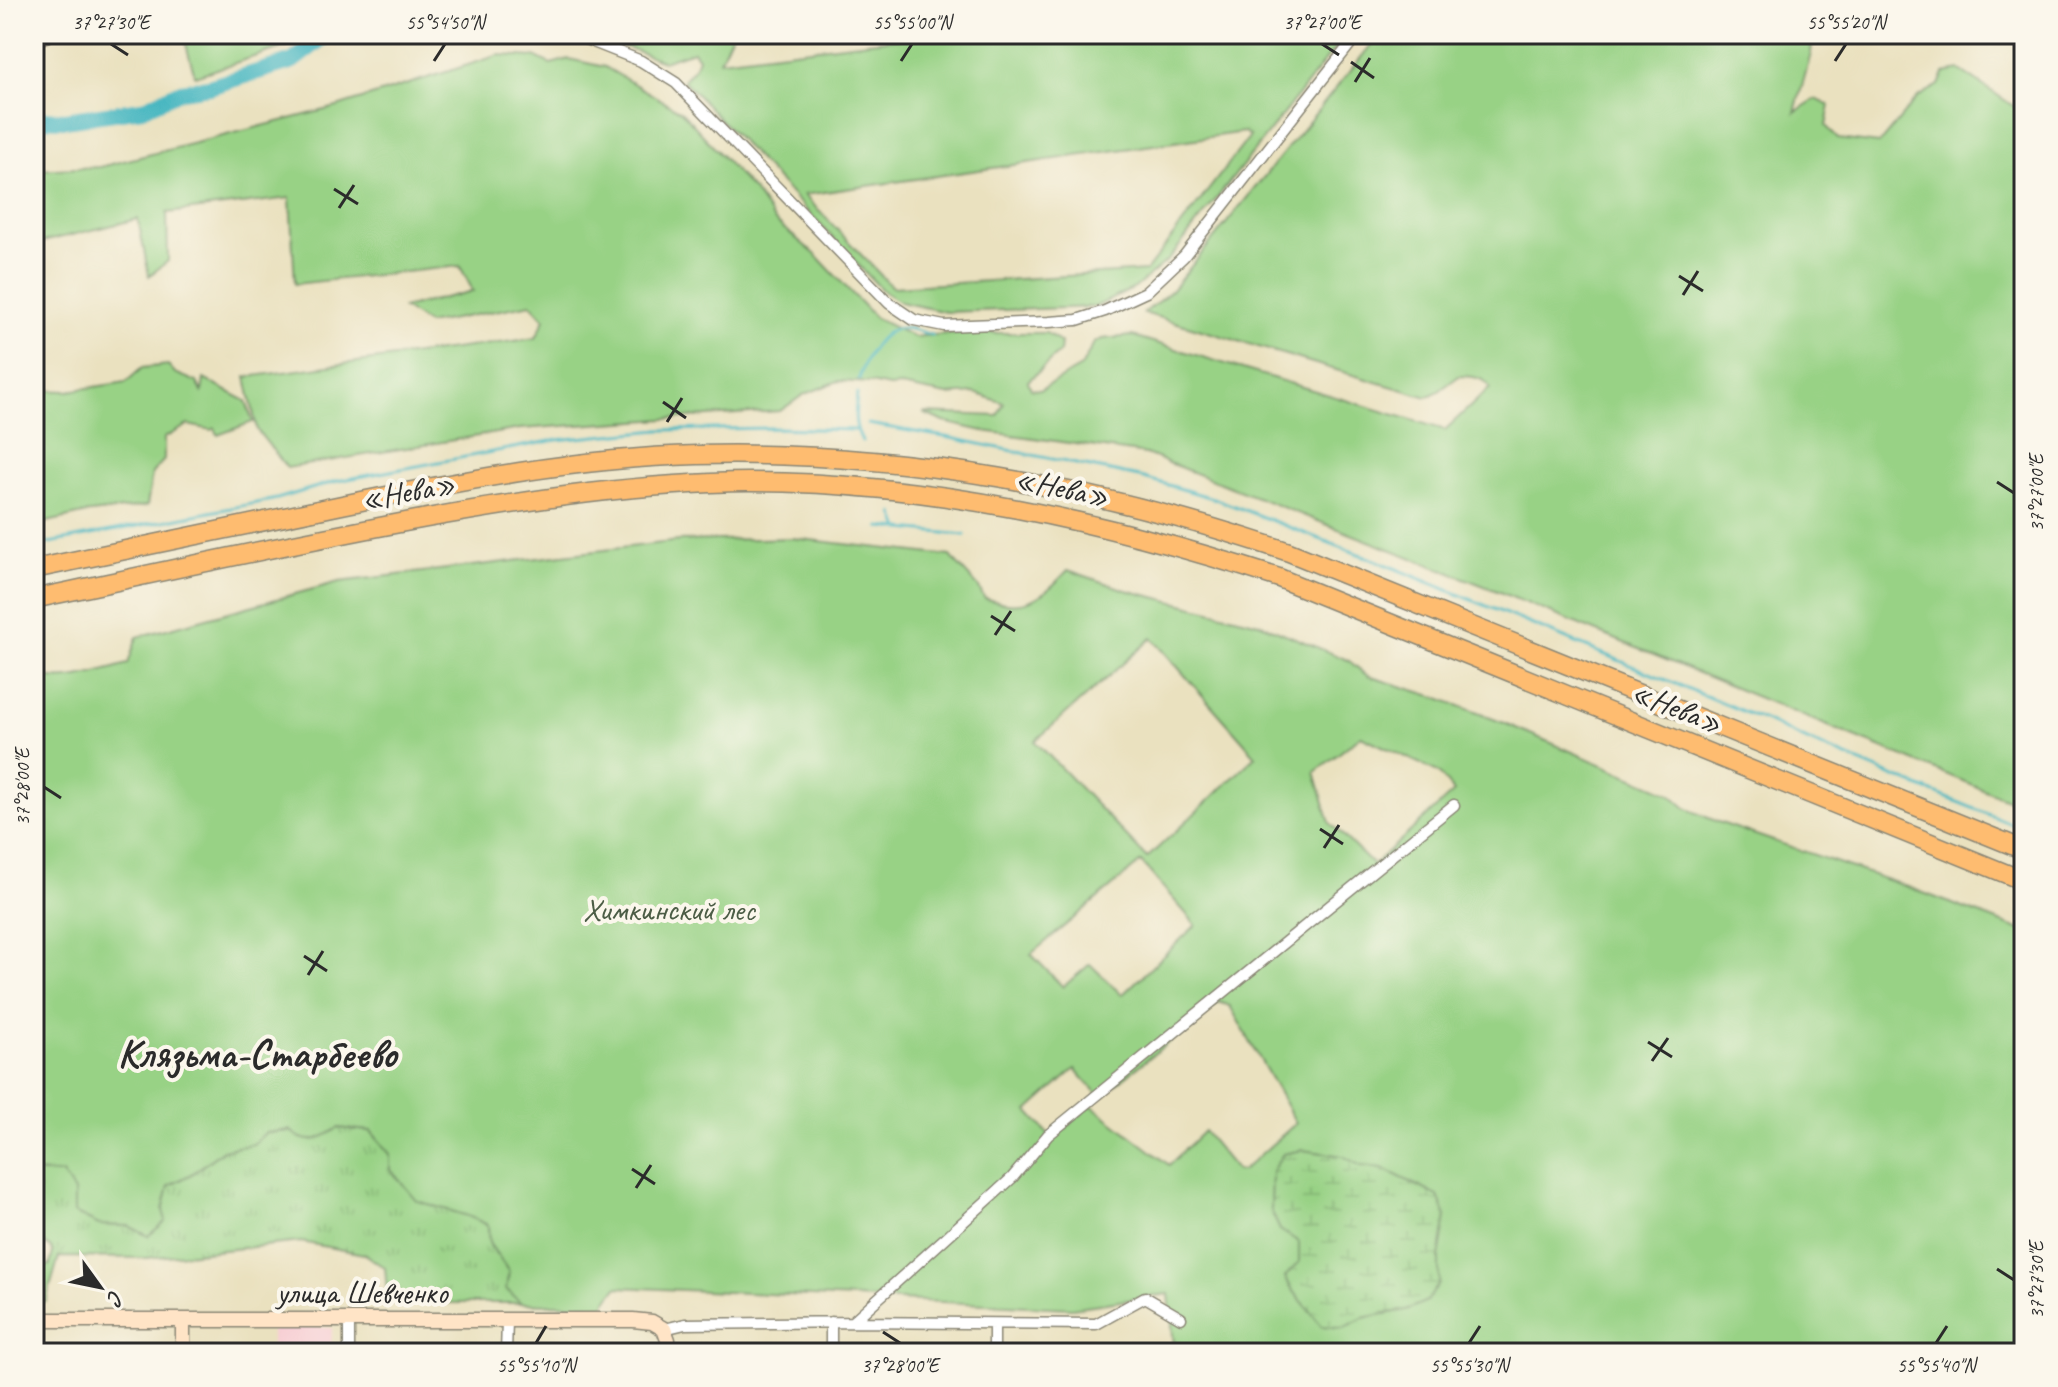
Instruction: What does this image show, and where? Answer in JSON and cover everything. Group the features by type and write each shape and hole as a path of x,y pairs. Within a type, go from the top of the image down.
{"highway":[{"name":"«Нева»","path":"34,569 429,488 590,464 696,455 752,455 867,460 985,473 1167,513 1289,552 2024,850"},
{"name":"«Нева»","path":"34,599 366,529 512,502 592,492 749,482 853,488 979,501 1101,525 1279,578 2024,881"}],"main road":[{"path":"34,39 48,34"},
{"name":"улица Шевченко","path":"34,1320 633,1320 652,1322 664,1329"},
{"path":"183,1320 183,1353"},
{"path":"664,1329 668,1353"}],"street":[{"path":"573,34 641,61 676,83 889,303 914,320 944,326 1077,320 1146,292 1184,256 1358,34"},
{"path":"852,1322 1012,1178 1048,1135 1454,805"},
{"path":"664,1329 685,1324 831,1322 1096,1324 1145,1297 1181,1318"},
{"path":"349,1321 349,1353"},
{"path":"506,1353 507,1321"},
{"path":"831,1322 831,1353"},
{"path":"994,1325 994,1353"}],"shaded area":[{"path":"271,1325 332,1328 331,1353 271,1353"}],"green space":[{"path":"183,34 302,34 287,46 195,76"},
{"path":"592,34 732,34 720,60 934,34 1346,34 1169,259 1135,288 1095,307 946,312 900,302 883,291 683,80 698,58 693,51 663,61","holes":["1244,132 1250,136 1146,271 892,287 804,195"]},
{"path":"1380,34 1813,34 1795,112 1815,99 1830,105 1826,126 1838,139 1879,144 1918,97 1939,85 1944,73 1960,70 2024,113 2024,806 1492,589 1146,454 983,431 944,422 923,413 998,416 1004,403 975,393 947,395 901,386 838,381 803,395 780,411 520,429 287,468 257,430 246,377 536,338 545,319 531,304 428,324 403,308 473,291 460,266 295,284 290,198 167,213 168,261 149,276 138,219 34,244 34,170 100,167 337,107 499,55 535,57 551,64 569,59 605,67 682,112 756,194 775,221 815,254 875,318 914,337 954,333 1046,333 1061,343 1060,352 1028,381 1031,389 1040,390 1081,367 1094,343 1102,339 1133,336 1445,430 1490,388 1484,381 1459,376 1427,397 1144,313 1172,290"},
{"path":"168,365 175,373 197,382 202,392 204,379 246,401 253,422 218,435 215,428 188,425 164,438 164,460 152,473 147,506 83,514 34,525 34,390 68,391 126,382 142,368"},
{"name":"Химкинский лес","path":"792,538 950,556 978,586 984,598 1010,604 1040,595 1068,570 1126,590 1259,623 1348,660 1368,676 1436,697 1509,725 1669,793 1687,809 1718,822 1905,886 2024,931 2024,1353 1172,1353 1169,1294 1072,1308 617,1287 603,1306 521,1303 506,1289 509,1272 489,1243 488,1225 417,1201 390,1169 390,1154 371,1131 338,1128 314,1140 302,1139 290,1130 265,1133 253,1144 223,1150 193,1173 169,1186 163,1210 166,1221 148,1236 129,1226 99,1225 74,1213 74,1192 62,1174 34,1172 34,673 68,678 128,664 137,637 339,582 679,541","holes":["1152,638 1256,756 1147,858 1035,741","1361,736 1438,772 1454,792 1373,865 1330,823 1315,772","1141,862 1196,925 1122,995 1090,964 1063,987 1031,954","1219,1002 1230,1006 1296,1123 1242,1171 1236,1170 1204,1131 1169,1165 1091,1105 1053,1139 1028,1111 1075,1069 1100,1097","1303,1150 1343,1156 1361,1166 1382,1168 1438,1196 1446,1216 1439,1258 1439,1284 1427,1301 1406,1310 1363,1318 1343,1328 1321,1326 1285,1277 1299,1262 1299,1242 1280,1230 1271,1211 1272,1171 1283,1154"]},
{"path":"1416,1113 1483,1340 1293,1330 1255,1211 1274,1149"},
{"path":"338,1128 371,1131 425,1184 488,1225 489,1243 509,1272 506,1289 521,1303 388,1303 385,1268 364,1254 301,1242 146,1258 59,1257 46,1301 34,1303 34,1265 50,1265 53,1252 34,1238 34,1172 62,1174 99,1225 129,1226 163,1210 169,1186 193,1173 223,1150 252,1144 265,1133"}],"waterway":[{"path":"34,119 65,120 142,109 181,91 209,87 293,61 328,34"},
{"path":"859,379 869,355 886,334 906,328 932,335"},
{"path":"857,394 856,424 862,441"},
{"path":"868,424 1144,478 1216,499 1382,563 2024,829"},
{"path":"34,546 277,499 337,481 556,440 659,430 856,430"},
{"path":"894,513 900,529"},
{"path":"880,527 965,535"}],"district":[{"name":"Клязьма-Старбеево","path":"257,1053"}]}
